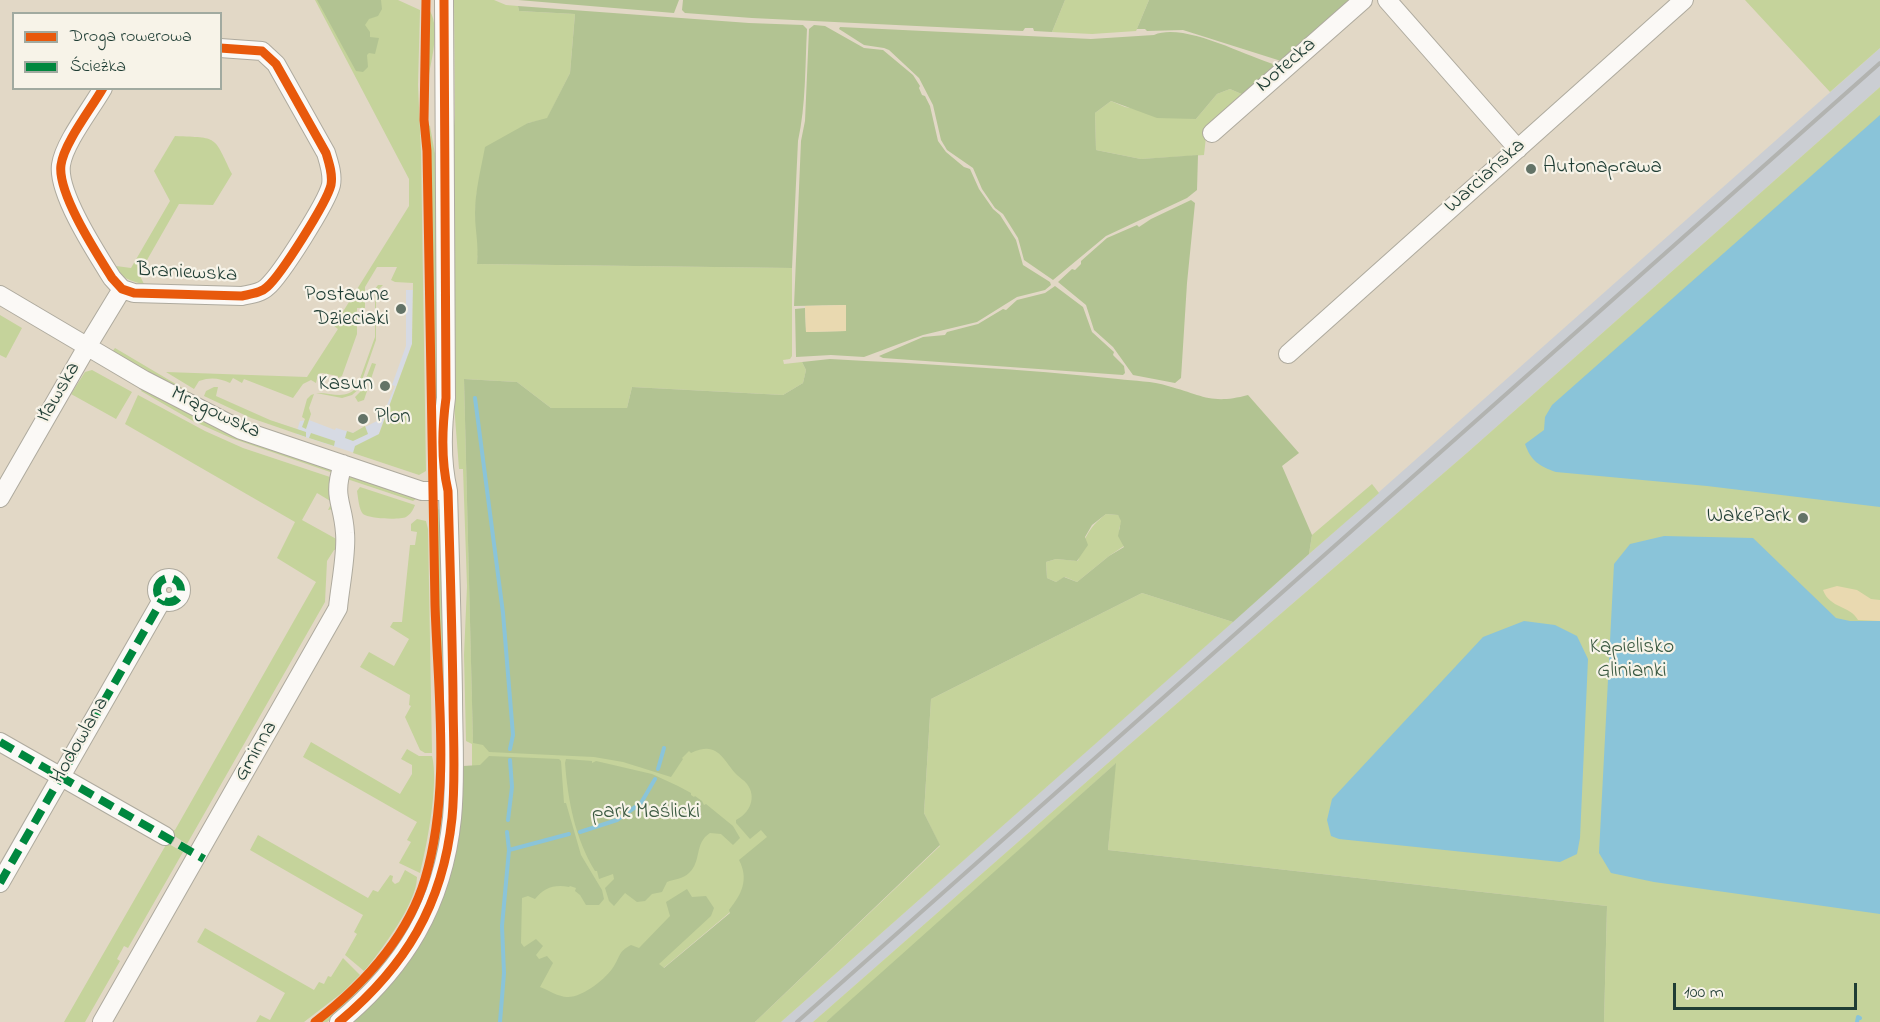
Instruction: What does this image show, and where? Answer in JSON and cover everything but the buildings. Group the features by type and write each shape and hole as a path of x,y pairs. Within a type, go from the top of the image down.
{"street":[{"name":"Notecka","path":"1212,133 1363,0"},
{"path":"1387,0 1518,149"},
{"name":"Warciańska","path":"1288,354 1684,0"},
{"path":"339,1022 378,987 411,944 432,902 447,851 452,819 454,784 448,491 444,473 443,417 446,398 438,1"},
{"name":"Braniewska","path":"102,90 66,149 61,174 68,199 102,262 123,289 147,293 242,296 254,294 266,288 278,275 325,201 331,184 331,170 326,153 276,64 262,51 222,48"},
{"name":"Iławska","path":"0,498 123,289"},
{"name":"Mrągowska","path":"0,295 166,392 241,430 422,491 448,491"},
{"name":"Gminna","path":"102,1022 338,608 346,534 337,491 343,464"},
{"name":"Hodowlana","path":"0,883 162,600"},
{"path":"0,742 165,836"}],"shaded area":[{"path":"1880,48 1880,87 1468,452 813,1022 781,1022"},
{"path":"406,290 413,290 412,344 370,458 296,434 300,421 309,420 335,430 336,428 353,433 381,419 395,386 392,385 406,346"}],"green space":[{"path":"315,0 398,0 420,10 418,85 426,471 419,475 353,453 355,446 379,434 412,344 413,283 391,280 397,267 377,267 365,287 365,308 357,308 357,334 342,376 338,378 338,376 318,374 316,383 311,380 303,384 293,398 244,379 242,383 233,378 230,383 219,379 199,381 194,389 166,372 307,377 338,329 334,326 409,206 409,179"},
{"path":"317,0 381,0 382,9 378,16 369,19 365,25 370,32 370,37 379,38 375,54 367,55 368,67 363,72 356,71"},
{"name":"park Maślicki","path":"454,0 494,0 506,5 518,6 519,11 575,14 570,73 547,119 528,123 477,192 475,213 479,245 477,264 792,268 792,356 790,359 783,360 784,364 802,362 806,370 803,383 783,395 632,387 627,408 551,408 517,382 464,379 473,741 701,681 811,844 622,1003 550,1018 511,961 472,771 472,744 466,741 464,655 467,586 463,469 459,469 454,404 450,165 455,116"},
{"path":"518,0 679,0 674,13"},
{"path":"683,0 1065,0 1052,32 1034,31 1033,28 1025,28 1023,31 999,30 685,13 682,10"},
{"path":"1065,0 1149,0 1136,31 1092,34 1052,32"},
{"path":"1149,0 1350,0 1281,61 1183,30 1137,29 1136,31"},
{"path":"1745,0 1880,0 1880,48 1830,92"},
{"path":"518,6 803,25 807,29 805,85 798,141 792,268 477,264 475,205 485,147 528,123 547,118 570,73 575,14 519,11"},
{"path":"428,8 432,15 435,32 429,75 427,75"},
{"path":"814,25 825,26 864,48 883,50 913,75 930,106 938,141 946,152 964,167 970,169 979,189 1016,240 1023,265 1050,282 1051,285 1045,290 1017,297 977,322 923,335 864,357 831,355 796,357 795,309 805,308 806,332 846,331 845,305 794,306 801,141 805,121 809,29"},
{"path":"840,27 1091,39 1167,32 1181,33 1198,36 1276,65 1244,95 1230,89 1217,94 1196,119 1157,118 1111,101 1095,113 1096,150 1141,159 1198,155 1197,190 1187,198 1106,236 1053,280 1024,260 1018,238 1003,214 995,208 982,189 973,168 947,150 941,140 933,105 919,78 889,50 864,45 839,29"},
{"name":"Kąpielisko Glinianki","path":"1880,87 1880,1022 1604,1022 1607,906 1108,850 1115,764 861,993 826,1022 813,1022 1468,452"},
{"path":"1230,89 1244,95 1207,128 1204,155 1141,159 1096,150 1095,113 1111,101 1125,107 1196,119 1217,94"},
{"path":"427,123 430,126 435,154 439,361 435,402 433,402 430,157"},
{"path":"175,136 200,137 213,141 232,174 213,205 179,204 139,274 144,284 135,282 123,276 116,266 131,268 170,201 154,171"},
{"path":"1191,200 1195,203 1181,378 1175,383 1133,375 1113,347 1094,330 1086,305 1058,282 1072,269 1075,270 1081,261 1107,238 1137,225 1139,227"},
{"path":"378,285 383,285 376,292 376,340 359,389 352,395 342,398 316,393 343,395 357,387 375,337 375,289"},
{"path":"1055,286 1083,307 1092,332 1114,352 1113,355 1124,366 1123,375 879,356 923,337 945,335 947,332 978,324 1003,309 1006,310 1017,300 1045,293"},
{"path":"0,315 22,328 6,358 0,355"},
{"path":"115,348 191,393 187,396 111,353"},
{"path":"830,359 1082,375 1162,384 1215,399 1248,395 1299,453 1282,466 1312,535 1309,554 1233,622 1142,593 931,699 924,813 940,845 755,1022 352,1022 391,984 408,963 435,917 453,866 461,812 463,766 480,765 489,756 559,759 561,761 564,803 566,803 581,855 602,890 604,899 599,905 586,905 575,891 576,888 570,886 550,888 535,899 528,896 522,898 521,943 524,947 536,939 543,946 536,955 539,959 547,956 553,963 540,987 564,997 580,994 594,986 611,971 624,950 631,945 639,948 670,916 666,902 687,889 692,897 706,896 714,908 711,916 659,964 664,968 730,913 729,910 743,886 742,867 739,860 767,837 761,830 750,839 736,823 736,820 748,809 752,799 750,789 713,750 707,749 691,753 689,751 671,777 623,762 594,757 489,752 483,745 473,743 464,379 517,382 551,408 627,408 632,387 783,395 803,383 806,370 802,362","holes":["1106,514 1118,515 1121,521 1118,536 1124,547 1077,582 1064,577 1056,582 1047,578 1046,562 1056,559 1077,561 1088,545 1085,537 1092,525"]},
{"path":"372,363 376,364 370,382 366,381 365,387 368,388 364,400 358,402 355,397 361,391"},
{"path":"92,370 132,392 116,419 71,394 85,372"},
{"path":"144,387 233,435 329,468 333,473 231,438 193,421 141,391"},
{"path":"218,387 216,396 270,420 306,432 306,437 251,418 204,396 206,391"},
{"path":"314,394 306,429 302,427 305,419 302,417 307,399"},
{"path":"138,395 205,431 243,448 333,478 333,509 328,510 332,502 317,493 302,520 340,541 337,550 334,550 327,561 325,602 187,844 168,832 175,830 316,582 277,558 295,522 125,424"},
{"path":"365,426 368,434 353,441 345,438 347,431 353,433"},
{"path":"311,433 335,441 334,446 309,438"},
{"path":"353,476 419,497 413,501 347,479"},
{"path":"1372,484 1379,493 1309,554 1312,535"},
{"path":"360,487 415,505 409,515 403,518 366,516 359,503 357,491"},
{"path":"435,503 440,512 447,765 443,831 428,893 398,951 342,1011 327,1022 319,1022 375,972 398,942 416,909 434,854 442,768"},
{"path":"1106,514 1118,515 1122,521 1119,529 1124,546 1077,582 1065,577 1056,582 1047,578 1046,562 1056,559 1078,561 1087,535"},
{"path":"417,519 426,521 428,529 432,753 420,750 405,717 411,706 409,705 410,695 360,667 369,652 394,666 409,639 390,627 393,622 402,622 410,545 415,545 417,532 411,531 411,524"},
{"path":"1142,593 1233,622 781,1022 755,1022 940,846 924,813 931,699"},
{"path":"311,742 400,794 412,774 412,765 401,759 407,749 419,756 432,756 433,798 420,873 399,863 411,842 407,840 417,822 303,757"},
{"name":"park Maślicki","path":"566,759 592,761 592,763 596,761 652,774 691,793 702,801 704,805 706,804 733,826 740,838 733,845 721,834 710,833 702,842 696,863 687,875 667,882 662,892 652,894 645,901 637,902 625,893 614,906 609,901 605,888 614,879 613,874 599,879 597,871 582,846 568,791"},
{"path":"1116,763 1108,850 1607,906 1604,1022 826,1022"},
{"path":"258,835 368,898 373,890 378,892 390,875 393,876 392,881 395,884 399,882 405,870 417,877 405,913 364,971 345,955 357,934 354,932 363,915 250,850"},
{"path":"167,843 183,852 128,948 124,946 117,959 120,961 85,1022 64,1022"},
{"path":"205,928 314,990 319,982 324,984 328,976 331,977 343,958 360,975 343,992 304,1022 256,1022 260,1015 270,1020 285,993 197,942"}],"sand":[{"path":"846,305 846,331 806,332 805,306"},
{"path":"1837,586 1857,590 1871,599 1880,600 1880,621 1858,620 1850,612 1830,601 1823,590"}],"water":[{"path":"1880,115 1880,507 1707,486 1556,472 1533,459 1525,444 1544,430 1545,417 1552,405"},
{"path":"1664,536 1753,538 1836,618 1850,621 1880,621 1880,914 1654,882 1611,873 1599,853 1614,564 1630,544"},
{"path":"1524,621 1555,625 1577,636 1588,659 1580,838 1577,854 1560,862 1339,839 1331,836 1327,820 1332,799 1483,637"}],"waterway":[{"path":"475,398 503,613 513,735 510,749"},
{"path":"658,769 664,748"},
{"path":"508,820 512,787 510,760"},
{"path":"580,832 617,820 641,803 655,779"},
{"path":"500,1022 504,973 502,926 509,850 507,832"},
{"path":"509,850 569,834"},
{"path":"1857,1022 1858,1017 1860,1018"}],"railway":[{"path":"797,1022 1880,63"}],"marked path":[{"path":"169,578 178,581 181,590 178,599 169,602 160,599 157,590 160,581 169,578"},
{"path":"0,883 162,600"},
{"path":"0,742 204,859"}],"cycle path":[{"path":"315,1022 366,976 395,941 407,921 425,879 438,812 441,743 435,605 427,151 424,120 426,0"},
{"path":"339,1022 383,979 417,932 440,879 452,818 454,772 452,618 448,491 443,444 446,398 444,0"},
{"path":"102,90 67,147 61,165 61,177 79,223 112,278 122,289 134,293 242,296 259,292 274,280 313,222 328,194 331,173 326,153 276,64 262,51 222,48"}],"place":[{"name":"Autonaprawa","path":"1531,169"},
{"name":"Postawne Dzieciaki","path":"401,309"},
{"name":"Kasun","path":"385,386"},
{"name":"Plon","path":"363,419"},
{"name":"WakePark","path":"1803,518"}]}
